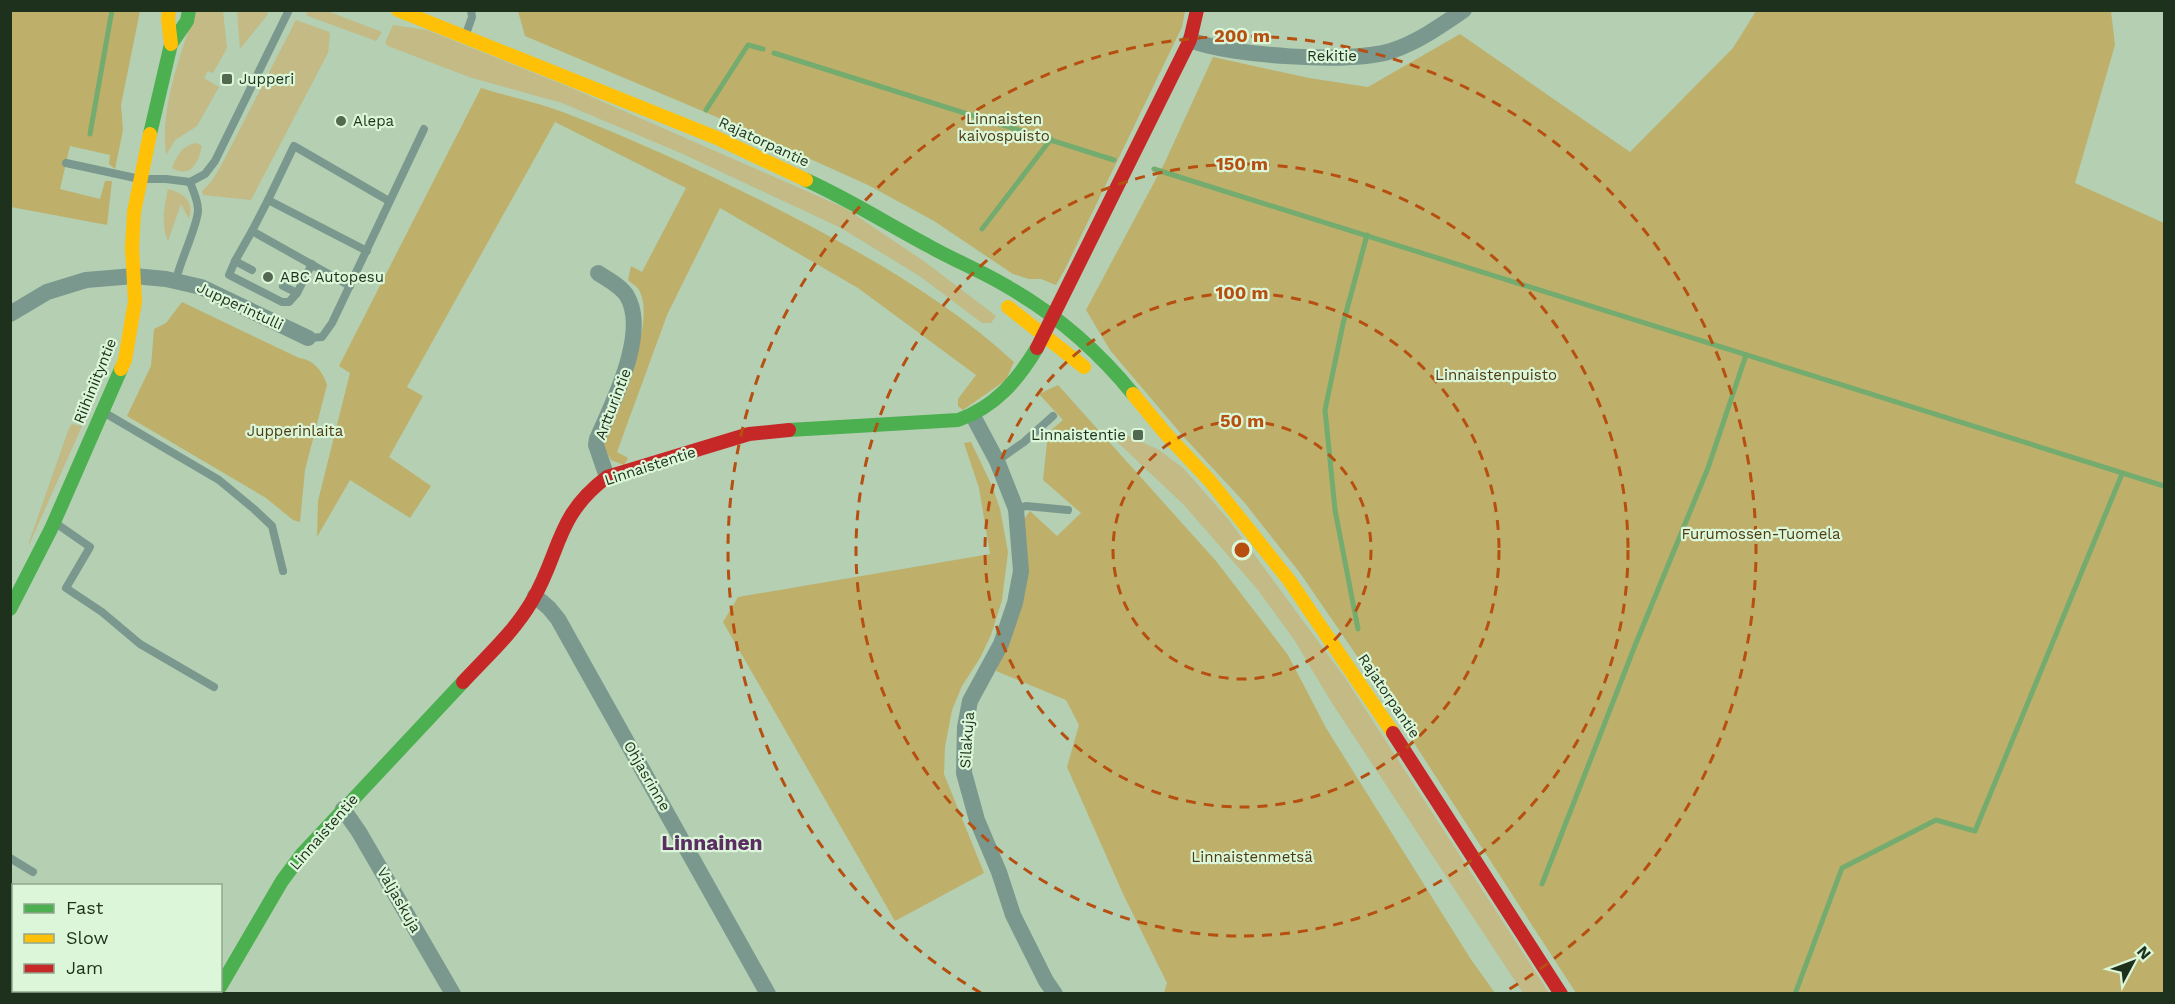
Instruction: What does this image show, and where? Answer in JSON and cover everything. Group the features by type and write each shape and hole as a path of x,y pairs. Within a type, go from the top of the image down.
{"main road":[{"name":"Riihiniityntie","path":"10,609 54,522 125,360 135,301 132,248 134,212 171,44 169,10"},
{"name":"Riihiniityntie","path":"171,44 187,21 189,10"},
{"name":"Rajatorpantie","path":"398,10 717,138 851,201 928,246 1009,287 1053,317 1090,348 1116,373 1166,434 1210,481 1247,526 1326,632 1561,993"},
{"name":"Linnaistentie","path":"222,983 282,881 308,847 521,620 534,596 570,513 592,487 607,477 749,434 949,421 973,416 991,406 1027,365 1045,335 1190,40 1197,10"},
{"name":"Rajatorpantie","path":"928,246 982,288"},
{"path":"1000,301 1096,378"},
{"name":"Rajatorpantie","path":"1113,392 1166,434"}],"street":[{"name":"Rekitie","path":"1190,40 1203,46 1234,51 1337,58 1362,56 1391,51 1426,34 1464,10"},
{"name":"Artturintie","path":"598,273 627,296 635,320 628,364 597,439 596,445 607,477"},
{"name":"Jupperintulli","path":"10,314 47,292 67,285 86,280 134,276 176,280 201,287 308,338"},
{"name":"Silakuja","path":"973,416 997,461 1016,508 1021,571 1016,597 1001,644 970,701 965,727 964,773 977,820 999,872 1013,915 1046,981 1055,993"},
{"name":"Ohjasrinne","path":"534,596 558,619 768,993"},
{"name":"Valjaskuja","path":"343,808 453,993"}],"lane":[{"path":"66,163 140,179 190,182 205,174 215,161 289,10"},
{"path":"465,37 472,17 471,10"},
{"path":"308,338 322,337 332,323 424,129"},
{"path":"312,264 297,293 289,302 282,302 229,275 294,147 389,201"},
{"path":"176,280 179,264 198,212 190,182"},
{"path":"268,200 366,251"},
{"path":"252,231 350,286"},
{"path":"235,261 252,270"},
{"path":"283,286 297,293"},
{"path":"102,412 219,480 254,509 272,526 283,571"},
{"path":"997,461 1024,442 1053,416"},
{"path":"1016,508 1026,506 1068,510"},
{"path":"54,522 90,547 66,588 102,612 140,644 214,687"},
{"path":"10,858 33,872"}],"shaded area":[{"path":"309,10 327,11 382,32 376,41 308,16 306,14"},
{"path":"223,11 227,48 213,73 208,71 204,78 219,87 197,126 175,140 166,155 166,119 169,101 195,12"},
{"path":"237,11 266,11 268,14 240,49"},
{"path":"296,20 329,32 328,53 251,200 203,195 202,191 211,182 222,164"},
{"path":"393,25 427,30 569,87 845,208 925,262 996,316 991,323 982,323 921,277 841,228 683,154 562,103 469,77 388,46 385,43"},
{"path":"196,143 202,146 199,158 193,167 184,171 172,168 181,151"},
{"path":"168,189 186,199 190,213 189,219 181,204 168,241 164,209"},
{"path":"72,424 82,426 29,545 69,428"},
{"path":"1120,432 1159,450 1183,468 1228,519 1345,678 1549,993 1523,993 1330,700 1295,641 1258,590 1184,505 1113,438"}],"green space":[{"path":"10,11 140,11 121,105 123,130 115,169 109,164 110,155 70,146 60,189 100,199 105,181 112,181 107,225 11,207"},
{"name":"Linnaisten kaivospuisto","path":"518,11 1185,11 1182,27 1056,285 1041,279 1029,279 1013,274 934,221 868,185 719,118 525,36"},
{"name":"Furumossen-Tuomela","path":"1756,11 2111,11 2115,45 2075,183 2164,223 2164,993 1576,993 1370,675 1300,573 1244,502 1182,435 1110,350 1086,310 1165,162 1213,57 1309,78 1368,87 1460,34 1630,152 1733,48"},
{"path":"481,88 557,110 627,138 742,191 856,251 938,302 990,341 1014,362 1006,380 963,410 958,406 958,399 976,375 858,288 720,208 667,315 617,452 628,458 624,465 611,460 601,442 632,366 643,324 643,305 639,290 628,280 631,266 642,272 686,188 555,122 407,387 423,396 389,457 431,486 410,518 350,480 317,537 318,501 350,373 339,366"},
{"name":"Jupperinlaita","path":"182,302 309,361 323,375 327,385 305,470 300,522 293,520 266,498 127,416 151,366 154,329 166,323"},
{"name":"Linnaistenmetsä","path":"1058,385 1216,561 1288,655 1326,728 1470,958 1495,993 1164,993 1167,983 1124,896 1067,767 1079,725 1066,700 996,671 1019,615 1024,519 1030,511 1057,536 1081,513 1043,480 1048,433 1063,420 1039,394"},
{"path":"971,442 993,488 1000,509 1008,552 1002,600 991,635 980,658 962,686 952,710 945,747 944,774 984,873 895,921 723,622 738,597 990,554 979,488 964,443"}],"waterway":[{"path":"90,134 112,10"},
{"path":"706,110 748,45 763,49"},
{"path":"774,53 1114,160"},
{"path":"982,229 1051,139"},
{"path":"1154,169 2164,486"},
{"path":"1358,629 1335,510 1325,410 1343,324 1367,235"},
{"path":"1542,884 1636,643 1708,468 1746,355"},
{"path":"1795,994 1842,868 1936,820 1975,831 2122,474"}],"traffic: fast":[{"path":"150,134 171,44 187,21 189,10"},
{"path":"806,180 988,276 1043,309 1106,363 1133,394"},
{"path":"789,430 958,420 983,408 1004,392 1037,348"},
{"path":"10,609 51,529 121,369"},
{"path":"222,984 282,881 302,854 463,682"}],"traffic: slow":[{"path":"169,10 171,44"},
{"path":"398,10 717,138 806,180"},
{"path":"121,369 125,360 135,301 132,248 134,212 150,134"},
{"path":"1008,307 1084,367"},
{"path":"1133,394 1210,481 1289,580 1393,733"}],"traffic: jam":[{"path":"1037,348 1190,40 1197,10"},
{"path":"463,682 500,643 525,612 541,583 568,520 577,506 607,477 749,434 789,430"},
{"path":"1393,733 1561,994"}],"place":[{"name":"Jupperi","path":"227,79"},
{"name":"Alepa","path":"341,121"},
{"name":"ABC Autopesu","path":"268,277"},
{"name":"Linnaistentie","path":"1138,435"}],"district":[{"name":"Linnainen","path":"712,842"}],"park label":[{"name":"Linnaistenpuisto","path":"1496,375"}]}
